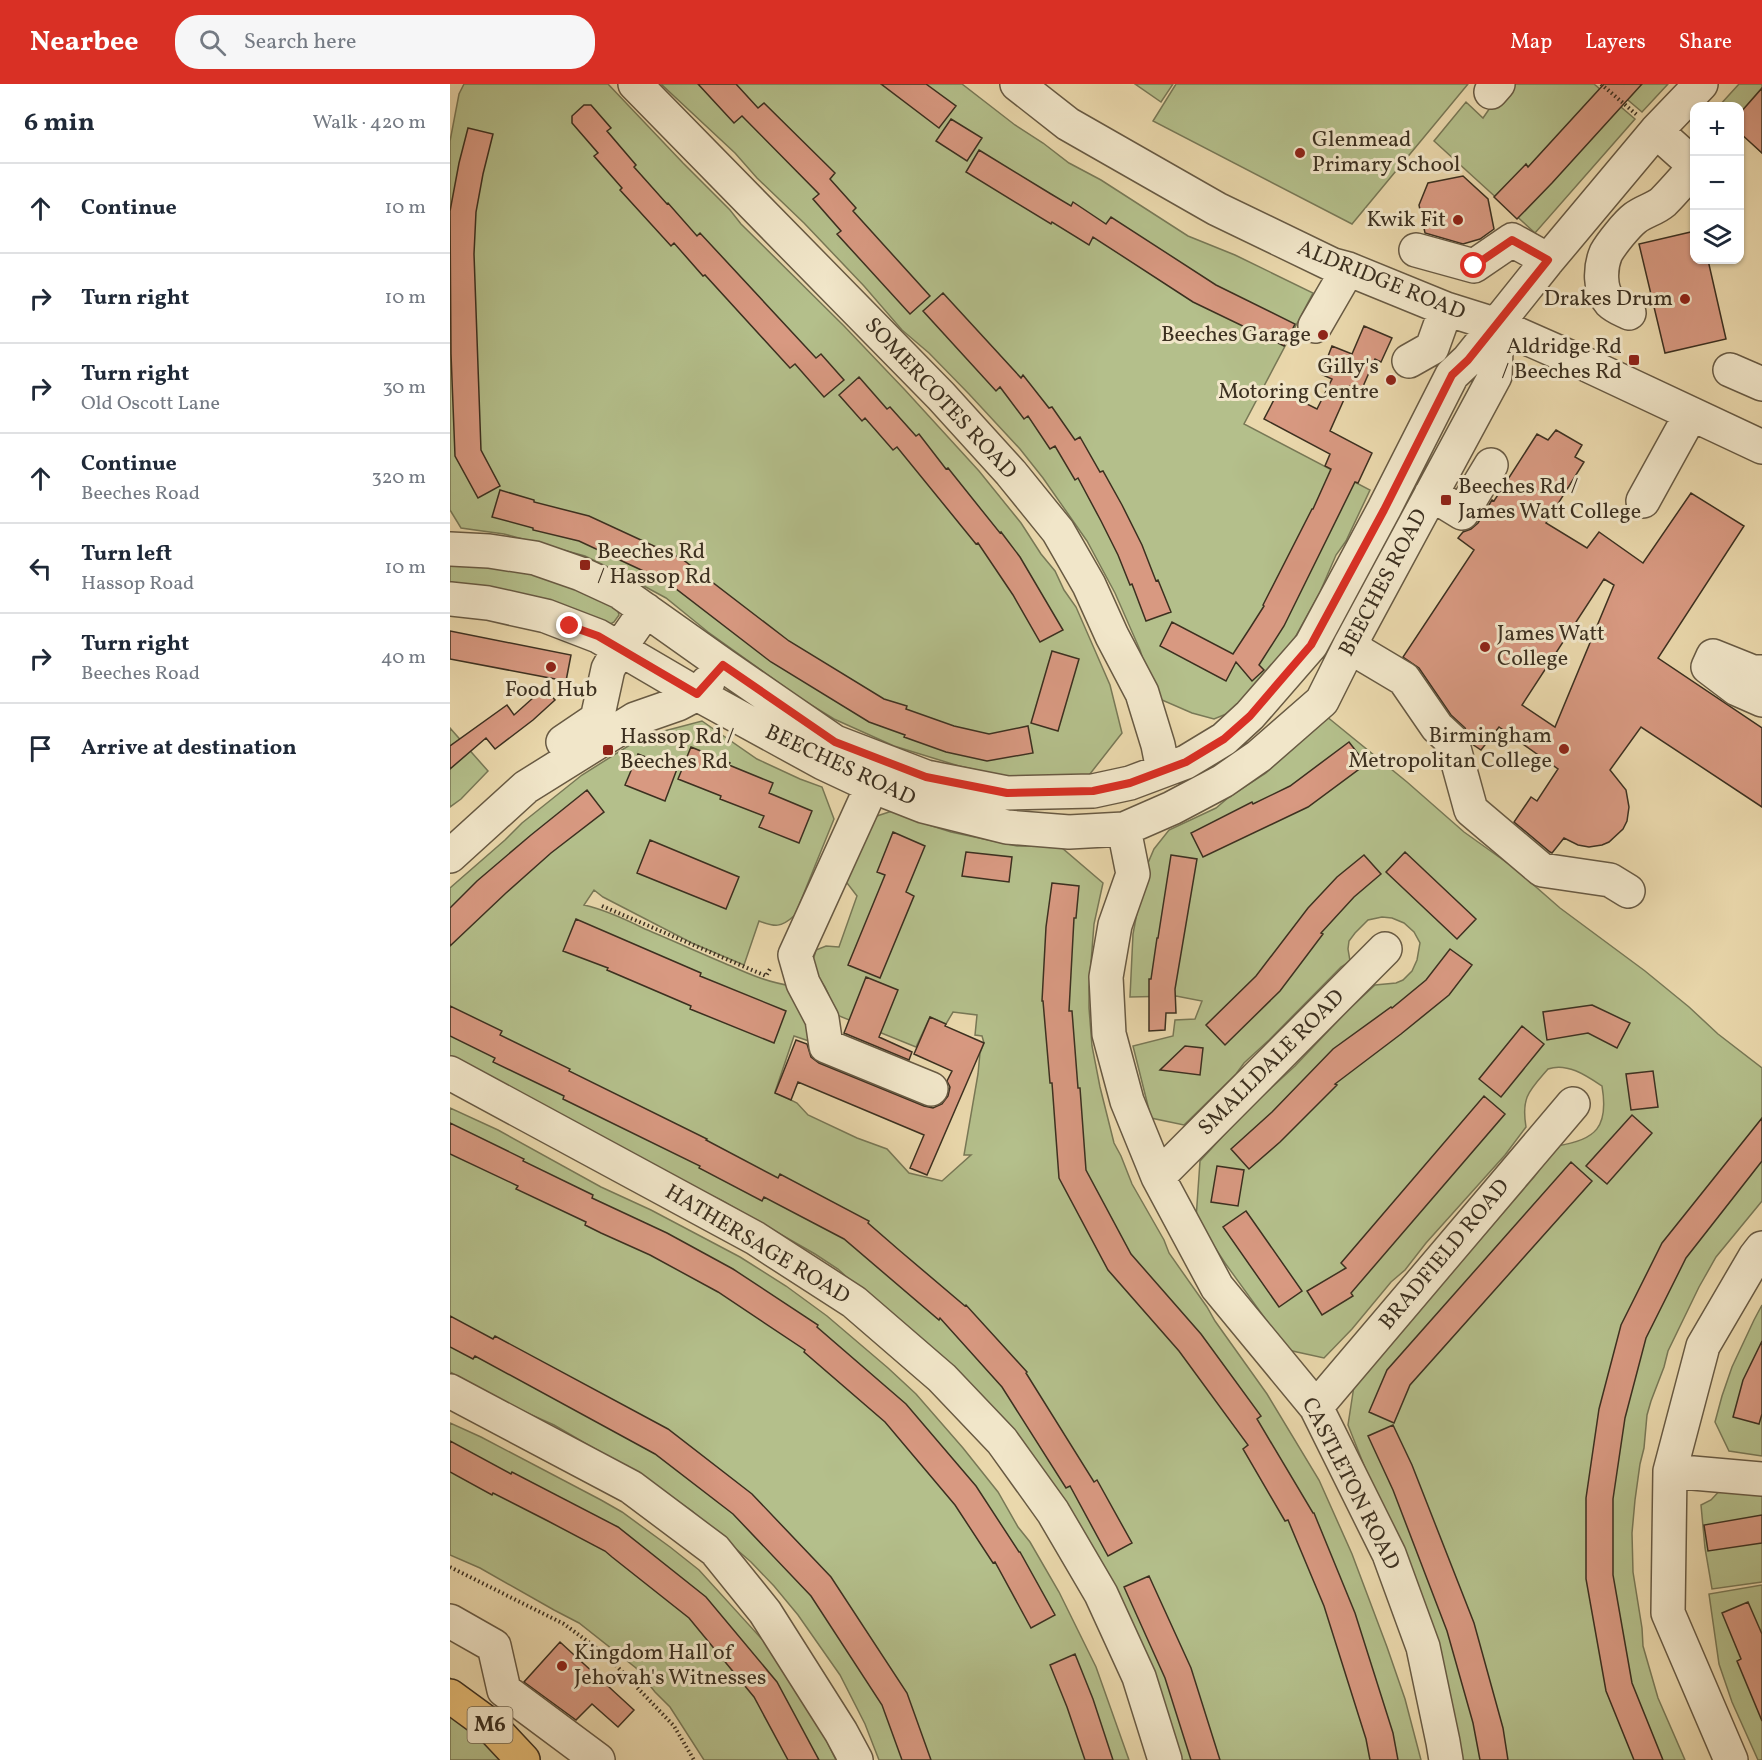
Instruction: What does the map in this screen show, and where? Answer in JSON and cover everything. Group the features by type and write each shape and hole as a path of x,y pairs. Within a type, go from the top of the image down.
{"highway":[{"name":"M6","path":"450,1696 491,1726 524,1760"}],"street":[{"name":"SOMERCOTES ROAD","path":"635,84 941,396 1011,473 1058,531 1089,585 1112,636 1142,693 1158,744 1163,770"},
{"name":"ALDRIDGE ROAD","path":"1017,84 1068,124 1217,209 1333,265 1446,309 1497,325 1762,447"},
{"path":"1497,325 1656,131 1701,84"},
{"path":"1656,131 1690,162"},
{"path":"1629,313 1614,306 1603,289 1606,253 1635,218 1664,201 1690,172"},
{"path":"1416,250 1474,266 1512,240 1548,260"},
{"path":"1315,326 1348,269"},
{"path":"1446,309 1420,354 1468,360"},
{"name":"BEECHES ROAD","path":"450,549 489,551 535,558 581,574 620,592 835,742 926,777 1007,793 1093,791 1130,783 1186,762 1224,739 1250,716 1311,645 1384,510 1452,375 1468,360 1497,325"},
{"name":"BEECHES ROAD","path":"450,599 488,603 546,616 598,636 697,694 823,763 923,806 1007,827 1068,832 1124,829 1172,808 1223,781 1259,756 1322,701 1495,376 1497,325"},
{"path":"1730,370 1762,384"},
{"path":"1643,501 1691,414"},
{"path":"1431,494 1462,513 1491,465"},
{"path":"450,830 517,775 597,719 608,669 619,648 646,610"},
{"path":"1351,643 1362,654 1404,679 1437,727 1452,741 1471,810 1542,870 1610,880 1628,891"},
{"path":"1762,672 1753,672 1713,656 1708,667 1737,689 1762,700"},
{"path":"450,856 526,787 635,719 678,704 697,694 723,665"},
{"path":"872,786 789,953 822,1019 826,1046 931,1089"},
{"name":"CASTLETON ROAD","path":"1124,829 1133,874 1115,925 1106,977 1109,1034 1127,1101 1158,1177 1217,1287 1316,1407 1389,1554 1423,1647 1446,1760"},
{"name":"SMALLDALE ROAD","path":"1158,1177 1386,949"},
{"name":"HATHERSAGE ROAD","path":"450,1073 755,1238 854,1302 942,1378 1002,1441 1053,1512 1095,1583 1139,1677 1166,1760"},
{"name":"BRADFIELD ROAD","path":"1316,1407 1573,1104"},
{"path":"1731,1760 1668,1613 1670,1471 1703,1346 1762,1248"},
{"path":"450,1391 631,1487 715,1550 765,1612 841,1732 856,1760"},
{"path":"1670,1471 1762,1479"},
{"path":"450,1621 494,1646 504,1690 598,1760"}],"path":[{"path":"1601,84 1656,131"},
{"path":"602,906 765,976 789,953"},
{"path":"450,1567 564,1624 606,1654 674,1726 694,1760"}],"green space":[{"path":"464,84 608,84 741,224 844,326 979,471 1021,523 1055,571 1076,607 1110,685 1122,733 1086,779 1018,779 959,766 894,746 834,719 803,700 708,632 666,598 618,572 585,556 504,534 461,528 450,510 450,141 459,94"},
{"path":"661,84 962,84 1069,163 1101,180 1188,236 1235,255 1313,293 1244,424 1370,490 1346,541 1336,555 1320,592 1287,652 1236,710 1214,719 1192,713 1155,697 1140,650 1115,593 1087,541 1020,449 929,353 902,330 804,223 757,178 735,153"},
{"path":"1135,84 1173,84 1161,102"},
{"name":"Glenmead Primary School","path":"1176,84 1468,84 1352,224 1153,121"},
{"path":"1510,84 1594,84 1635,119 1535,233 1434,141 1466,102 1483,118"},
{"path":"1609,84 1668,84 1642,112"},
{"path":"1739,84 1762,84 1762,153 1744,136 1744,102 1723,102"},
{"path":"450,561 493,562 566,580 616,604 619,615 607,626 450,587"},
{"path":"1326,716 1464,832 1513,867 1560,908 1645,971 1718,1034 1762,1068 1762,1201 1716,1257 1668,1351 1647,1415 1635,1500 1632,1533 1633,1572 1643,1646 1658,1698 1685,1760 1461,1760 1369,1478 1348,1425 1354,1386 1534,1177 1557,1146 1581,1140 1597,1129 1603,1112 1602,1086 1583,1074 1569,1069 1555,1067 1548,1069 1528,1095 1525,1108 1526,1127 1505,1155 1426,1243 1405,1270 1391,1282 1352,1329 1324,1358 1288,1350 1196,1219 1200,1161 1246,1111 1295,1066 1375,985 1396,983 1412,971 1420,943 1414,932 1404,923 1392,918 1382,917 1368,920 1349,941 1350,961 1341,967 1184,1125 1151,1118 1133,1046 1173,1036 1175,1020 1195,1019 1202,1001 1176,996 1130,997 1133,934 1145,870 1154,849 1169,830 1216,808 1266,773"},
{"path":"702,721 757,759 822,787 834,819 795,915 778,925 759,921 744,965 692,943 603,897 594,890 584,905 615,915 753,975 793,986 812,1042 794,1036 775,1092 797,1103 808,1115 887,1149 909,1173 942,1181 971,1155 964,1155 980,1053 984,1043 982,1036 975,1035 977,1015 953,1012 946,1024 930,1017 916,1047 832,1013 832,1006 825,987 807,966 816,950 826,946 839,947 857,896 847,883 845,876 867,827 877,816 892,811 951,832 1017,846 1056,846 1062,848 1103,883 1094,924 1089,1008 1092,1046 1114,1143 1132,1184 1169,1253 1267,1394 1319,1480 1352,1554 1387,1647 1405,1699 1421,1760 1175,1760 1098,1571 852,1282 838,1269 815,1254 721,1200 653,1167 450,1060 450,888 522,823 582,775 649,735"},
{"path":"450,728 488,771 450,807"},
{"path":"450,1108 498,1130 601,1187 651,1210 740,1257 786,1286 827,1316 916,1394 998,1492 1018,1527 1030,1542 1059,1592 1096,1667 1129,1760 879,1760 865,1724 840,1675 798,1615 751,1562 692,1511 648,1480 554,1425 516,1408 450,1372"},
{"path":"1762,1305 1762,1456 1729,1451 1715,1422 1732,1367"},
{"path":"450,1423 481,1437 622,1512 699,1570 769,1647 815,1718 836,1760 704,1760 670,1707 636,1668 579,1623 480,1568 450,1555"},
{"path":"1725,1485 1762,1489 1762,1582 1712,1589 1701,1505 1711,1500"},
{"path":"1762,1585 1762,1760 1758,1760 1732,1702 1719,1664 1709,1594"},
{"path":"450,1678 535,1751 533,1760 450,1760"}],"building":[{"path":"698,84 736,84 758,108 764,103 835,173 830,179 856,208 853,211 930,296 910,314 837,234 841,231 813,199 819,194 742,116 734,123"},
{"path":"881,84 926,84 956,106 939,128"},
{"path":"1604,84 1642,84 1517,219 1494,197 1526,164 1528,167"},
{"path":"1762,88 1762,153 1744,137 1744,108"},
{"path":"584,105 591,105 611,128 607,131 636,165 634,167 697,236 700,233 816,358 821,354 844,380 824,397 795,364 790,368 674,243 671,246 620,190 622,188 594,156 598,153 572,123 572,116"},
{"path":"951,119 982,138 967,161 936,141"},
{"path":"468,128 493,134 476,212 474,254 481,450 500,486 478,498 455,456 451,354 450,211"},
{"path":"979,150 1071,206 1073,202 1106,224 1111,217 1216,285 1295,324 1284,346 1193,302 1093,237 1089,245 966,172"},
{"name":"Kwik Fit","path":"1463,176 1488,199 1494,229 1480,239 1463,244 1425,233 1419,205 1428,183"},
{"name":"Drakes Drum","path":"1690,232 1690,264 1709,264 1726,339 1665,353 1639,244"},
{"path":"943,293 1021,378 1023,375 1049,408 1052,407 1075,440 1080,437 1122,505 1171,612 1146,621 1132,584 1130,585 1101,521 1078,478 1075,480 1055,446 1050,449 1028,416 1024,419 1000,387 996,391 923,311"},
{"path":"1364,326 1392,338 1381,362 1375,359 1361,391 1350,386 1330,431 1372,453 1358,483 1355,482 1284,626 1259,665 1264,670 1252,681 1236,662 1226,681 1160,646 1172,622 1233,654 1250,628 1264,606 1331,469 1325,466 1330,454 1264,419 1279,390 1317,409 1332,379 1321,374 1332,346 1352,354"},
{"path":"859,377 887,409 890,407 916,436 919,434 1001,532 1020,557 1063,630 1040,642 1013,595 978,543 976,544 897,447 893,450 865,418 862,421 839,395"},
{"name":"James Watt College","path":"1556,430 1582,445 1575,457 1584,462 1546,523 1587,548 1599,532 1643,563 1691,493 1744,526 1658,658 1762,728 1762,807 1641,727 1610,770 1626,790 1629,807 1623,829 1609,842 1589,847 1578,845 1564,838 1552,853 1514,822 1531,797 1537,801 1558,769 1499,727 1481,750 1472,744 1465,728 1451,715 1419,668 1403,657 1474,550 1458,538 1478,523 1537,434 1548,440","holes":["1604,579 1614,585 1555,727 1522,705"]},
{"path":"500,490 534,500 534,502 589,516 682,559 789,641 884,699 907,706 906,709 954,726 989,734 1028,726 1033,753 987,761 946,752 869,722 771,662 667,582 579,541 492,517"},
{"path":"450,631 571,655 566,681 450,659"},
{"path":"1052,651 1079,659 1058,731 1031,723"},
{"path":"544,688 555,700 533,720 495,749 486,738 450,769 450,746 507,705 514,715"},
{"path":"1349,742 1366,764 1308,807 1203,857 1191,833 1252,802 1253,804 1290,786"},
{"path":"691,747 773,783 769,793 812,811 799,843 759,827 764,816 678,779"},
{"path":"638,754 677,769 665,801 625,785"},
{"path":"587,790 604,812 551,853 450,946 450,908 477,881"},
{"path":"893,832 925,846 906,892 914,896 880,978 848,965 885,875 877,872"},
{"path":"650,840 739,877 726,909 637,873"},
{"path":"966,852 1012,857 1009,882 962,876"},
{"path":"1405,852 1476,919 1457,939 1386,872"},
{"path":"1171,855 1197,859 1175,989 1176,1013 1166,1013 1165,1030 1149,1031 1149,979 1151,979"},
{"path":"1364,855 1381,874 1354,897 1321,933 1323,934 1280,991 1225,1045 1206,1025 1256,976 1308,908 1337,877"},
{"path":"1052,883 1079,886 1076,918 1074,918 1069,1011 1072,1011 1086,1170 1131,1254 1201,1334 1261,1416 1257,1419 1314,1513 1355,1613 1393,1733 1398,1760 1370,1760 1366,1739 1324,1606 1288,1520 1285,1521 1243,1449 1248,1445 1179,1351 1108,1270 1059,1178 1052,1083 1050,1083 1042,1001 1046,927"},
{"path":"576,919 701,973 700,976 786,1011 774,1043 690,1009 691,1006 607,970 608,968 563,951"},
{"path":"1450,949 1472,965 1449,995 1335,1084 1337,1085 1280,1142 1249,1169 1231,1149 1272,1112 1333,1049 1392,1008 1426,980"},
{"path":"866,977 898,990 879,1037 912,1052 909,1060 844,1033"},
{"path":"1592,1005 1630,1023 1617,1048 1588,1033 1547,1040 1543,1012"},
{"path":"450,1006 502,1031 500,1035 570,1069 569,1071 707,1139 778,1178 780,1174 869,1221 868,1223 899,1250 966,1305 1027,1372 1094,1482 1097,1480 1132,1543 1108,1556 1070,1486 1066,1488 1002,1387 940,1318 939,1320 844,1239 764,1197 762,1201 699,1168 700,1166 493,1062 495,1058 450,1036"},
{"path":"930,1017 984,1043 927,1175 910,1168 924,1135 798,1082 791,1100 775,1093 796,1040 807,1044 811,1057 819,1063 924,1106 933,1108 942,1104 948,1096 950,1087 947,1081 952,1071 914,1054"},
{"path":"1522,1026 1544,1044 1501,1097 1479,1079"},
{"path":"1185,1046 1203,1048 1200,1075 1160,1070"},
{"path":"1653,1071 1658,1107 1631,1110 1626,1074"},
{"path":"1484,1096 1505,1114 1351,1293 1353,1296 1322,1315 1307,1291 1346,1268 1341,1263"},
{"path":"1632,1115 1652,1133 1607,1184 1586,1166"},
{"path":"1762,1118 1762,1161 1686,1258 1646,1338 1625,1418 1613,1499 1613,1575 1632,1683 1663,1760 1634,1760 1606,1691 1586,1579 1586,1498 1599,1409 1621,1325 1662,1243"},
{"path":"450,1123 524,1159 523,1161 593,1195 592,1198 667,1233 733,1269 818,1325 817,1327 906,1404 976,1486 1020,1552 1055,1615 1031,1628 995,1562 993,1563 955,1505 885,1422 804,1352 805,1350 718,1292 650,1255 585,1225 586,1222 516,1189 518,1186 450,1154"},
{"path":"1571,1162 1592,1181 1410,1385 1394,1423 1369,1412 1387,1370"},
{"path":"1217,1166 1244,1170 1238,1206 1211,1202"},
{"path":"1246,1211 1302,1291 1279,1307 1223,1227"},
{"path":"450,1316 493,1339 495,1336 668,1429 752,1494 831,1577 907,1693 931,1760 902,1760 882,1705 811,1596 733,1514 655,1454 475,1356 473,1359 450,1347"},
{"path":"1762,1341 1762,1414 1759,1424 1733,1417 1743,1380"},
{"path":"1393,1425 1412,1465 1474,1623 1503,1728 1508,1760 1480,1760 1473,1723 1447,1631 1393,1490 1368,1436"},
{"path":"450,1441 618,1527 706,1597 777,1682 819,1760 788,1760 754,1697 689,1618 605,1551 450,1472"},
{"path":"1762,1515 1762,1543 1708,1551 1704,1525"},
{"path":"1149,1576 1191,1668 1220,1760 1191,1760 1165,1678 1124,1587"},
{"path":"1748,1602 1762,1634 1762,1721 1737,1661 1741,1659 1722,1613"},
{"name":"Kingdom Hall of Jehovah's Witnesses","path":"560,1642 634,1710 618,1727 592,1704 576,1720 524,1682"},
{"path":"1075,1654 1113,1760 1085,1760 1050,1665"}],"place":[{"name":"Glenmead Primary School","path":"1300,153"},
{"name":"Kwik Fit","path":"1458,220"},
{"name":"Drakes Drum","path":"1685,299"},
{"name":"Beeches Garage","path":"1323,335"},
{"name":"Aldridge Rd / Beeches Rd","path":"1634,360"},
{"name":"Gilly's Motoring Centre","path":"1391,380"},
{"name":"Beeches Rd / James Watt College","path":"1446,500"},
{"name":"Beeches Rd / Hassop Rd","path":"585,565"},
{"name":"James Watt College","path":"1485,647"},
{"name":"Food Hub","path":"551,667"},
{"name":"Birmingham Metropolitan College","path":"1564,749"},
{"name":"Hassop Rd / Beeches Rd","path":"608,750"},
{"name":"Kingdom Hall of Jehovah's Witnesses","path":"562,1666"}],"route":[{"path":"570,626 598,636 697,694 723,665 835,742 926,777 1007,793 1093,791 1130,783 1186,762 1224,739 1250,716 1311,645 1384,510 1452,375 1468,360 1548,260 1512,240 1474,266"}]}
